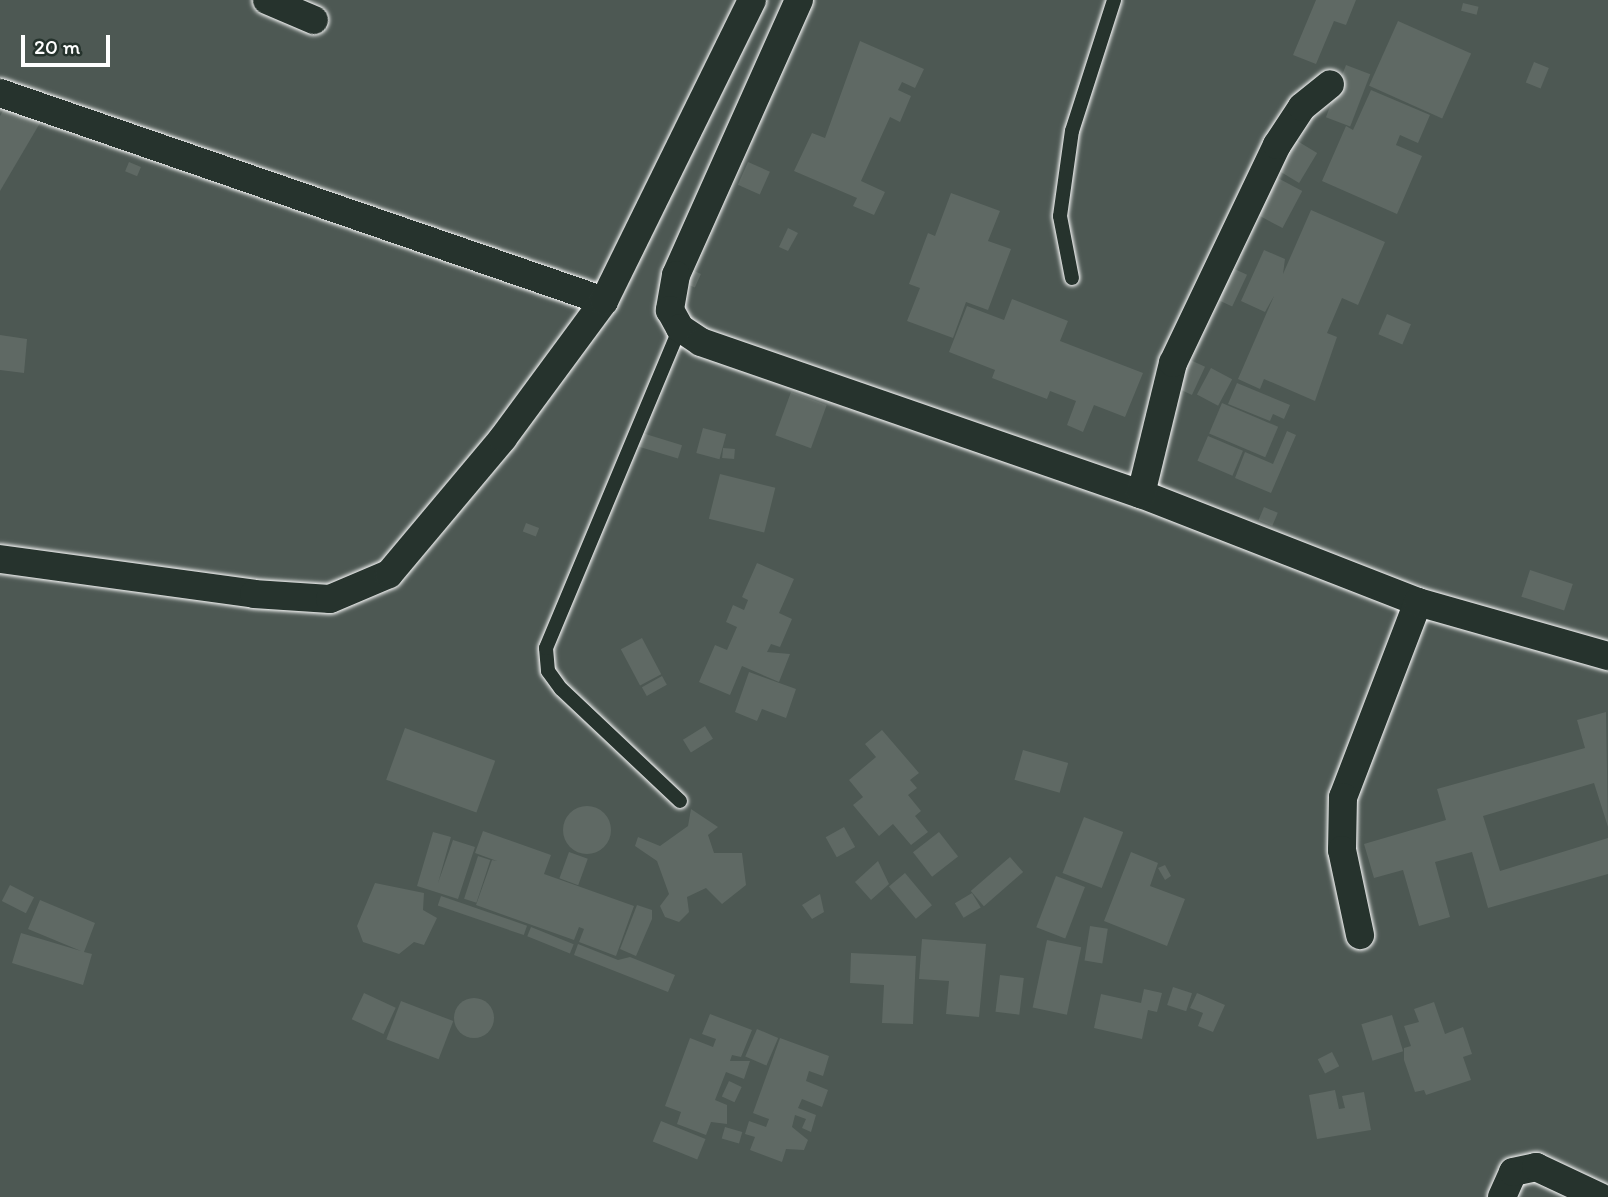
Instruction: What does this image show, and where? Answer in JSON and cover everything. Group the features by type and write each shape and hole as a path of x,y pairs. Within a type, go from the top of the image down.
{"street":[{"path":"267,0 314,20"},
{"path":"0,559 254,594 330,598 361,590 389,574 410,552 604,301 752,0"},
{"path":"799,0 676,275 670,310 680,328 701,342 1141,495 1418,602 1608,656"},
{"path":"1141,495 1173,363 1277,145 1302,107 1330,84"},
{"path":"0,93 604,301"},
{"path":"1360,935 1342,850 1343,797 1418,602"},
{"path":"1502,1197 1513,1172 1536,1167 1601,1197"}],"lane":[{"path":"1072,278 1060,216 1072,131 1114,0"},
{"path":"680,328 546,648 548,671 561,689 680,801"}],"shaded area":[{"path":"0,0 1608,0 1608,1197 0,1197"}],"building":[{"path":"1316,0 1356,0 1346,25 1334,21 1316,64 1293,55"},
{"path":"1463,3 1479,7 1477,15 1461,11"},
{"path":"1398,21 1471,54 1442,118 1369,86"},
{"path":"860,41 924,69 915,88 902,82 898,90 911,96 900,122 890,117 861,181 885,192 874,215 853,206 857,198 794,171 812,133 825,138"},
{"path":"1534,62 1549,68 1541,88 1526,82"},
{"path":"1346,65 1370,74 1350,127 1326,117"},
{"path":"1371,90 1430,115 1418,143 1400,135 1396,145 1422,156 1397,214 1322,181 1346,126 1353,130"},
{"path":"7,104 40,123 0,191 0,116"},
{"path":"1294,139 1317,153 1299,183 1276,169"},
{"path":"129,162 141,167 137,176 125,171"},
{"path":"748,162 770,172 760,195 738,185"},
{"path":"1274,176 1302,191 1283,228 1254,213"},
{"path":"951,193 1000,211 988,241 1011,249 988,310 966,302 953,338 907,321 920,288 909,284 928,233 935,236"},
{"path":"1311,210 1385,242 1358,305 1342,298 1327,333 1337,337 1315,401 1264,379 1260,389 1238,379 1274,296 1265,312 1241,301 1264,250 1285,259 1283,274"},
{"path":"788,228 798,233 788,251 779,247"},
{"path":"1228,266 1247,275 1232,307 1213,298"},
{"path":"690,269 701,274 695,288 684,283"},
{"path":"1012,299 1068,321 1060,341 1143,373 1125,417 1094,405 1083,432 1067,425 1076,401 1050,391 1047,399 992,378 995,370 949,352 967,306 1004,320"},
{"path":"1387,314 1411,324 1402,344 1378,334"},
{"path":"0,335 27,339 24,373 0,370"},
{"path":"1186,358 1205,367 1192,395 1173,386"},
{"path":"1211,368 1232,379 1218,406 1197,394"},
{"path":"1237,383 1290,405 1284,419 1273,414 1270,421 1228,404"},
{"path":"791,392 827,405 811,448 775,435"},
{"path":"1222,403 1278,427 1265,457 1209,433"},
{"path":"703,428 726,434 719,459 696,453"},
{"path":"1287,431 1296,435 1271,493 1235,478 1245,452 1273,464"},
{"path":"639,432 682,445 678,459 635,445"},
{"path":"1208,436 1243,451 1232,476 1197,461"},
{"path":"723,448 735,449 734,459 722,458"},
{"path":"720,474 775,488 764,532 709,519"},
{"path":"1264,507 1278,513 1272,526 1259,520"},
{"path":"526,523 539,528 536,536 523,531"},
{"path":"757,563 794,579 779,613 792,619 780,647 771,644 767,652 790,654 779,682 742,666 730,695 699,682 715,645 727,650 737,627 726,622 733,605 744,610 748,600 742,597"},
{"path":"1530,570 1573,584 1564,611 1521,597"},
{"path":"642,638 661,674 640,685 621,649"},
{"path":"749,672 796,689 786,718 762,709 757,721 735,712"},
{"path":"662,676 667,685 647,696 642,687"},
{"path":"1606,712 1608,827 1594,783 1483,816 1500,871 1608,838 1608,874 1488,908 1472,852 1435,862 1450,917 1419,926 1403,870 1374,878 1364,844 1446,820 1437,789 1585,748 1577,720"},
{"path":"705,726 713,739 691,752 683,740"},
{"path":"405,728 495,761 476,813 386,780"},
{"path":"882,730 919,773 910,780 917,788 908,795 921,811 915,816 928,832 911,845 893,824 879,836 853,805 863,797 849,780 876,757 865,744"},
{"path":"1023,750 1068,763 1060,793 1014,780"},
{"path":"587,806 604,813 611,830 604,847 587,854 570,847 563,830 570,813"},
{"path":"691,809 718,827 708,835 714,853 742,853 746,885 722,904 706,888 687,897 689,912 679,922 665,917 660,906 669,894 657,861 635,846 638,837 660,846 688,826"},
{"path":"1084,817 1123,832 1102,888 1062,873"},
{"path":"844,827 855,847 837,857 826,837"},
{"path":"483,831 551,855 544,874 634,906 616,956 579,942 584,929 579,927 574,940 476,905 492,860 497,861 475,853"},
{"path":"433,832 451,837 438,883 453,840 475,847 458,899 417,886"},
{"path":"939,832 958,856 932,877 913,852"},
{"path":"569,852 588,859 578,885 559,878"},
{"path":"1131,852 1158,863 1150,886 1185,899 1167,946 1104,921"},
{"path":"478,856 490,860 476,903 464,899"},
{"path":"1010,857 1023,872 984,906 971,891"},
{"path":"878,861 889,884 871,900 855,882"},
{"path":"1165,865 1171,876 1165,880 1158,868"},
{"path":"905,873 932,905 916,919 889,886"},
{"path":"1056,876 1085,887 1065,938 1036,927"},
{"path":"375,883 424,893 423,910 437,918 424,945 414,942 399,954 363,942 357,926"},
{"path":"10,885 34,897 26,913 2,901"},
{"path":"972,893 981,908 964,918 955,903"},
{"path":"820,894 824,912 812,919 802,905"},
{"path":"441,896 527,926 524,935 438,905"},
{"path":"40,900 95,923 84,952 92,954 83,985 12,963 21,933 81,951 28,929"},
{"path":"637,905 652,910 652,919 636,956 620,949"},
{"path":"1090,926 1108,929 1102,963 1085,961"},
{"path":"531,927 574,944 570,954 527,936"},
{"path":"922,939 986,944 979,1017 946,1014 949,981 919,979"},
{"path":"1047,940 1081,947 1067,1015 1033,1007"},
{"path":"578,944 618,960 630,957 675,975 668,992 574,955"},
{"path":"851,953 916,956 913,1024 882,1023 884,985 850,983"},
{"path":"1000,975 1024,978 1019,1015 995,1012"},
{"path":"1173,987 1192,993 1186,1011 1167,1005"},
{"path":"1144,989 1162,993 1157,1012 1148,1010 1142,1039 1094,1028 1101,994 1141,1003"},
{"path":"364,993 396,1008 383,1034 352,1019"},
{"path":"1197,993 1225,1005 1213,1032 1198,1026 1203,1013 1190,1008"},
{"path":"474,998 488,1004 494,1018 488,1032 474,1038 460,1032 454,1018 460,1004"},
{"path":"401,1001 453,1021 439,1059 386,1039"},
{"path":"1434,1002 1445,1034 1463,1027 1472,1054 1463,1057 1471,1080 1426,1095 1424,1090 1415,1092 1404,1060 1404,1048 1411,1046 1404,1026 1419,1022 1414,1009"},
{"path":"710,1014 752,1030 741,1057 732,1055 730,1061 750,1061 744,1079 726,1072 715,1100 727,1105 727,1124 711,1122 706,1135 677,1124 681,1112 665,1106 690,1038 713,1047 716,1039 702,1034"},
{"path":"1392,1015 1403,1051 1373,1061 1361,1024"},
{"path":"757,1029 778,1038 766,1066 745,1057"},
{"path":"780,1038 829,1056 823,1076 809,1071 806,1081 828,1090 822,1107 802,1099 798,1108 816,1115 811,1132 802,1128 806,1119 795,1115 792,1127 808,1140 804,1150 786,1149 782,1162 750,1150 755,1137 745,1134 749,1121 766,1127 769,1119 753,1113"},
{"path":"1332,1052 1339,1066 1325,1074 1318,1059"},
{"path":"729,1081 742,1087 735,1102 722,1096"},
{"path":"1335,1090 1339,1109 1345,1108 1342,1096 1364,1092 1371,1130 1317,1139 1309,1095"},
{"path":"661,1121 706,1139 697,1159 653,1141"},
{"path":"725,1127 742,1132 739,1143 722,1139"}]}
